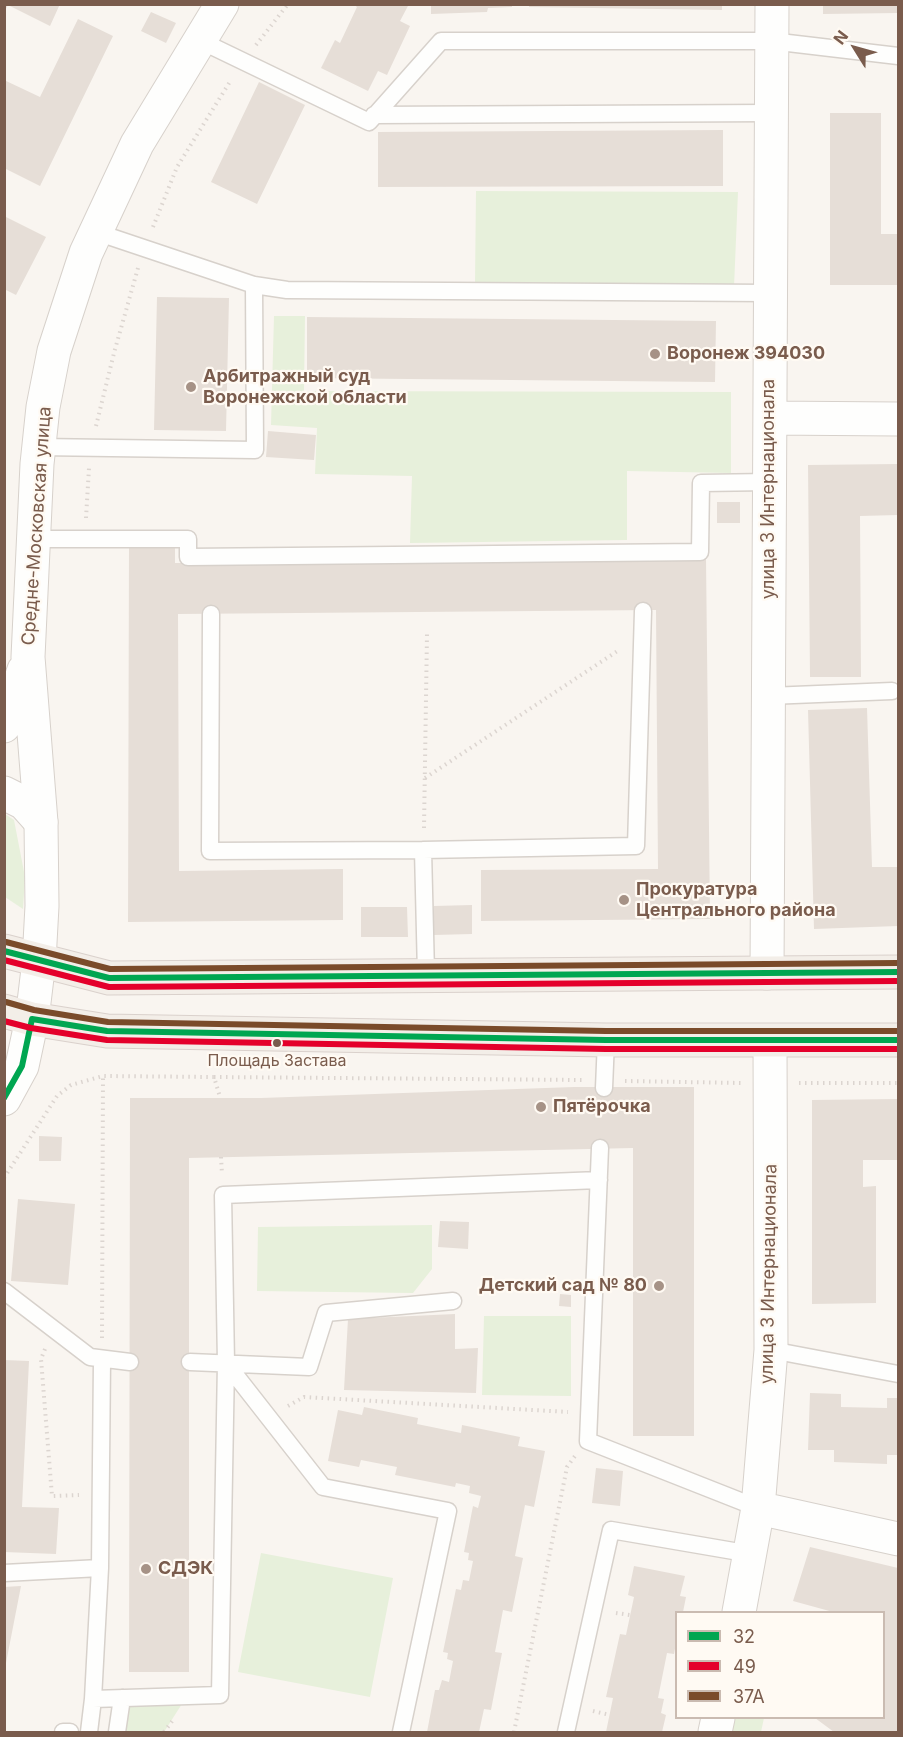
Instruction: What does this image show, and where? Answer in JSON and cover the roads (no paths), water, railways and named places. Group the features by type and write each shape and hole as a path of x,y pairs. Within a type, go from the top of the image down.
{"main road":[{"path":"4,951 109,978 898,972"},
{"path":"18,1015 107,1031 606,1040 898,1040"}],"street":[{"name":"Средне-Московская улица","path":"4,1099 22,1066 18,1015 39,961 42,906 41,822 28,657 39,447 43,407 54,351 87,253 137,144 222,4"},
{"name":"улица 3 Интернационала","path":"767,973 771,4"},
{"path":"770,418 898,419"},
{"name":"Средне-Московская улица","path":"4,726 28,657"},
{"path":"4,793 24,803 41,822"},
{"name":"улица 3 Интернационала","path":"739,1611 758,1508 771,1350 770,1041"},
{"path":"758,1508 898,1539"}],"lane":[{"path":"201,41 369,122 441,40 771,41 898,56"},
{"path":"374,115 771,113"},
{"path":"96,232 254,285 287,290 770,293"},
{"path":"39,447 255,450 254,285"},
{"path":"33,539 188,539 188,557 212,559 645,556 700,552 701,483 769,482"},
{"path":"211,614 210,851 423,850 636,846 643,611"},
{"path":"769,696 892,691"},
{"path":"423,850 426,974"},
{"path":"604,1084 606,1040"},
{"path":"600,1148 588,1441 758,1508"},
{"path":"93,1699 220,1695 226,1363 223,1194 599,1180"},
{"path":"4,1291 90,1357 130,1362"},
{"path":"190,1362 309,1367 326,1313 453,1301"},
{"path":"771,1350 898,1374"},
{"path":"89,1732 100,1568 102,1360"},
{"path":"226,1363 323,1486 448,1511 401,1732"},
{"path":"566,1732 611,1530 751,1554"},
{"path":"4,1573 100,1568"},
{"path":"117,1732 122,1698"},
{"path":"63,1732 70,1732"}],"place":[{"name":"Воронеж 394030","path":"655,354"},
{"name":"Арбитражный суд Воронежской области","path":"191,387"},
{"name":"Прокуратура Центрального района","path":"624,900"},
{"name":"Площадь Застава","path":"277,1043"},
{"name":"Пятёрочка","path":"541,1107"},
{"name":"Детский сад № 80","path":"659,1286"},
{"name":"СДЭК","path":"146,1569"}]}
